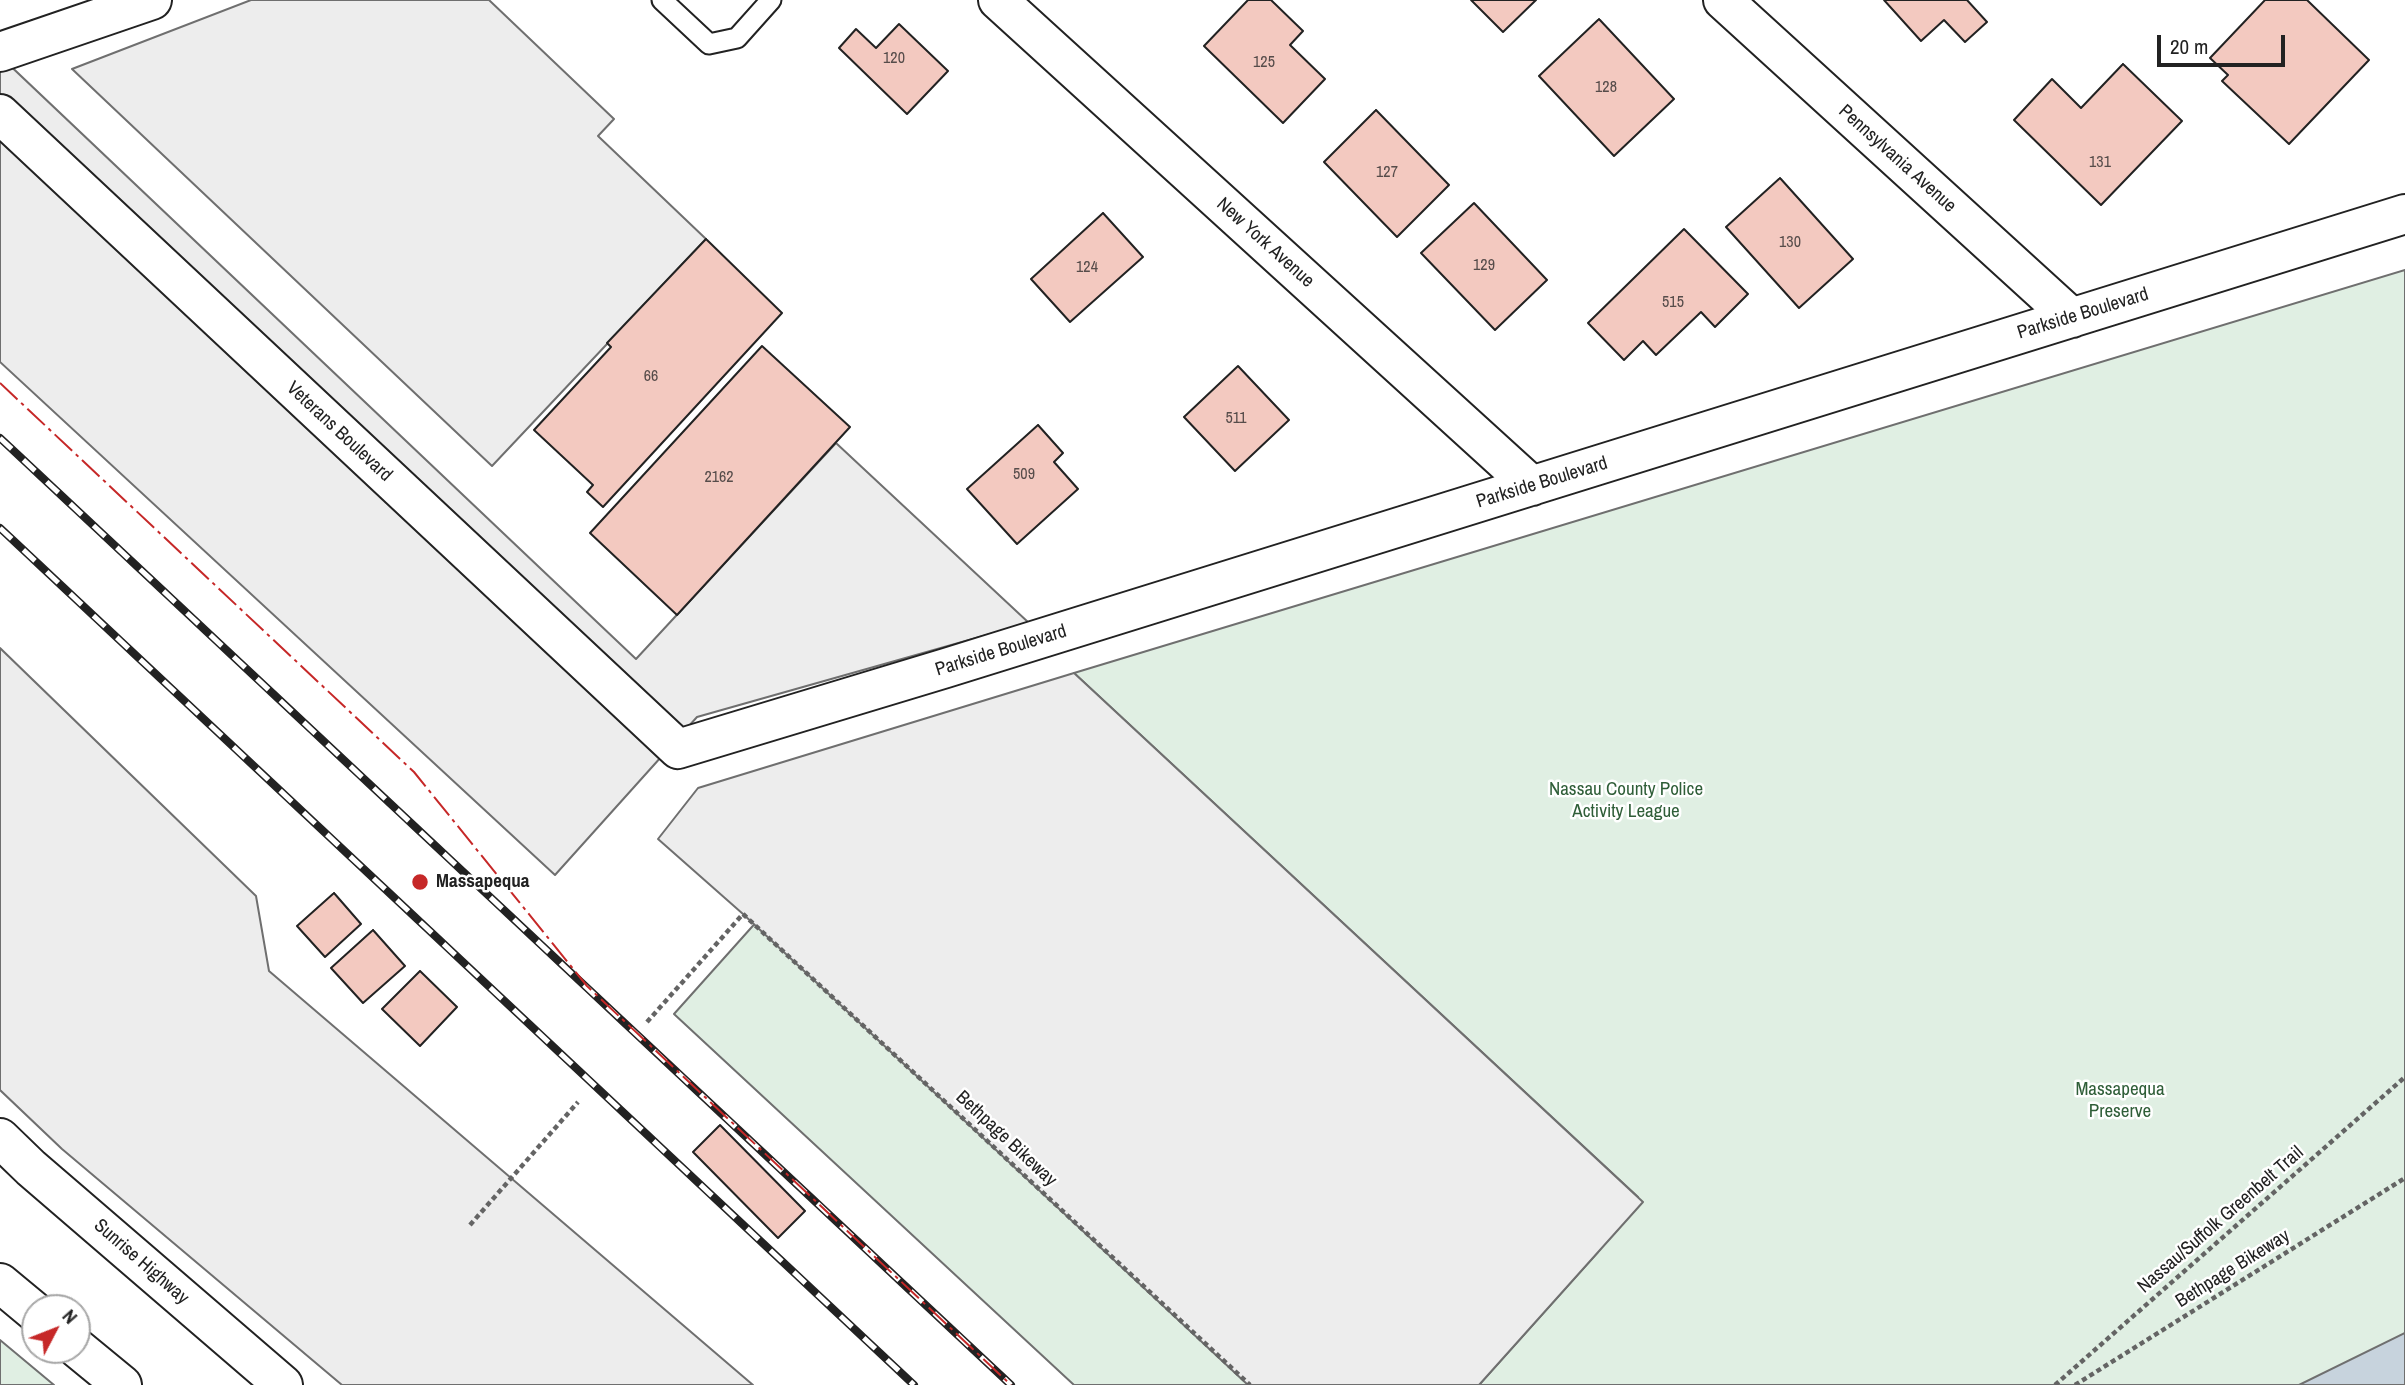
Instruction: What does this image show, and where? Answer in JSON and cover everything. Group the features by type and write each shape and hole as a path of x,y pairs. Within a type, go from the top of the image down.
{"main road":[{"path":"0,52 152,0"},
{"name":"New York Avenue","path":"998,0 1532,486"},
{"name":"Pennsylvania Avenue","path":"1723,0 2072,318"},
{"name":"Veterans Boulevard","path":"0,114 678,749"},
{"name":"Parkside Boulevard","path":"678,749 2405,214"},
{"name":"Sunrise Highway","path":"3,1146 283,1385"},
{"path":"0,1283 21,1300"},
{"path":"91,1360 122,1385"}],"lane":[{"path":"662,0 709,44 737,37 771,0"}],"path":[{"name":"Bethpage Bikeway","path":"647,1022 743,914 1250,1385"},
{"name":"Nassau/Suffolk Greenbelt Trail","path":"2055,1385 2405,1077"},
{"path":"470,1225 578,1102"},
{"name":"Bethpage Bikeway","path":"2076,1385 2405,1178"}],"green space":[{"path":"2405,270 2405,1385 1479,1385 1598,1252 1638,1197 1074,673"},
{"path":"759,919 1262,1385 1074,1385 674,1014"},
{"path":"0,1340 21,1358 21,1364 29,1364 54,1385 0,1385"}],"shaded area":[{"path":"251,0 489,0 614,119 598,136 706,239 492,466 72,69"},
{"path":"0,56 636,659 836,443 1029,623 697,717 555,875 0,362"},
{"path":"0,648 256,896 269,971 753,1385 342,1385 62,1149 0,1090"},
{"path":"1074,673 1643,1202 1479,1385 1248,1385 743,914 658,839 698,788"},
{"path":"2405,1333 2405,1385 2299,1385"}],"building":[{"path":"1248,0 1271,0 1303,31 1290,45 1325,79 1283,123 1204,46"},
{"path":"1471,0 1536,0 1503,32"},
{"path":"1884,0 1967,0 1987,22 1965,42 1944,20 1921,41"},
{"path":"2265,0 2307,0 2369,60 2289,144 2222,81 2228,75 2210,58"},
{"path":"1599,19 1674,99 1614,156 1539,76"},
{"path":"899,24 948,71 907,114 839,48 856,29 876,48"},
{"path":"2123,64 2182,121 2101,205 2014,120 2052,79 2081,108"},
{"path":"1376,110 1449,185 1397,237 1324,162"},
{"path":"1780,178 1853,259 1799,308 1726,227"},
{"path":"1474,203 1547,280 1495,330 1421,253"},
{"path":"1103,213 1143,257 1070,322 1031,279"},
{"path":"1684,229 1748,294 1715,327 1701,312 1656,355 1643,341 1624,360 1588,323"},
{"path":"706,239 782,313 603,507 587,492 593,485 534,430 611,347 607,343"},
{"path":"762,346 850,427 677,615 590,533"},
{"path":"1238,366 1289,420 1235,471 1184,417"},
{"path":"1038,425 1063,453 1054,462 1078,489 1017,544 967,489"},
{"path":"334,893 361,924 325,957 297,926"},
{"path":"373,930 405,966 363,1003 331,968"},
{"path":"420,971 457,1007 420,1046 382,1009"},
{"path":"720,1125 805,1211 778,1238 693,1152"}],"railway":[{"path":"0,438 1011,1385"},
{"path":"0,528 914,1385"}],"power":[{"path":"0,383 414,772 587,986 1011,1385"}],"place":[{"name":"Massapequa","path":"420,882"}],"park label":[{"name":"Nassau County Police Activity League","path":"1626,801"},
{"name":"Massapequa Preserve","path":"2120,1101"}]}
